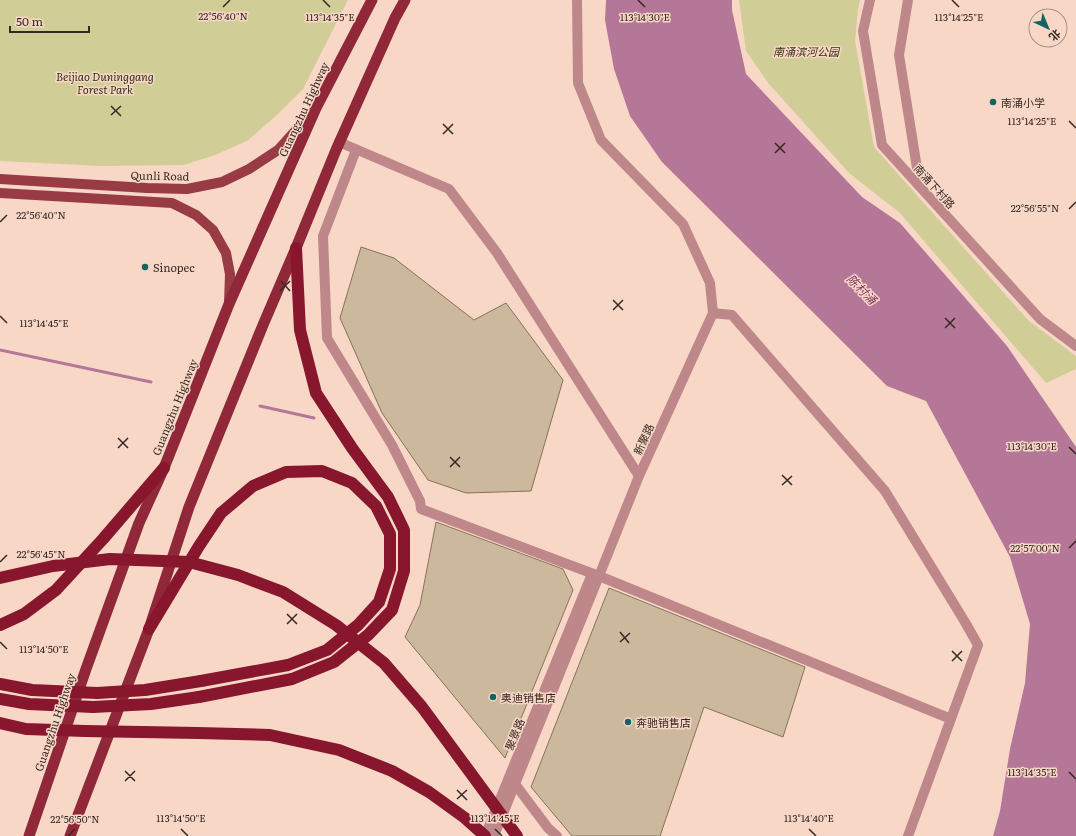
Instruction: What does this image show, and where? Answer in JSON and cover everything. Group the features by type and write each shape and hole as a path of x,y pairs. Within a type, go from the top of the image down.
{"highway":[{"name":"Guangzhu Highway","path":"29,836 99,632 139,523 164,468 228,304 316,108 372,0"},
{"path":"70,836 149,629 189,507 262,325 296,248 339,142 395,18 405,0"},
{"path":"0,699 29,704 93,707 151,704 199,697 292,679 334,662 368,635 392,610 404,571 404,530 388,497 352,448 316,393 300,330 296,248"},
{"path":"0,625 24,614 56,590 103,539 164,468"},
{"path":"0,684 32,690 97,693 145,690 288,665 327,650 358,625 379,602 390,569 390,534 376,506 352,483 322,471 286,472 253,486 221,513 199,546 149,629"},
{"path":"0,578 53,566 110,559 189,562 238,575 283,592 336,625 384,663 422,707 517,836"},
{"path":"0,723 26,729 270,735 339,750 392,771 429,792 465,818 485,836"}],"main road":[{"name":"Qunli Road","path":"0,179 180,189 222,182 249,169 278,150 316,108"},
{"path":"0,193 172,203 196,216 212,230 226,253 230,274 228,304"}],"street":[{"path":"577,0 578,83 601,140 683,224 710,283 713,313 732,315 885,491 978,645 908,836"},
{"name":"南涌下村路","path":"870,0 863,31 882,145 1040,319 1076,346"},
{"path":"908,0 899,55 920,187"},
{"path":"339,142 449,189 497,253 639,476"},
{"path":"356,150 323,236 327,338 392,444 420,501 421,510 595,575 951,719"},
{"name":"新聚路","path":"595,575 713,313"},
{"name":"聚景路","path":"494,836 595,575"},
{"name":"聚景路","path":"485,836 595,575"},
{"path":"515,784 548,828 557,836"}],"green space":[{"name":"Beijiao Duninggang Forest Park","path":"0,0 348,0 303,89 278,114 247,141 215,155 184,165 102,166 0,161"},
{"name":"南涌滨河公园","path":"739,0 860,0 855,41 874,147 1029,321 1076,356 1076,369 1046,383 899,212 850,174 769,84 746,51"}],"water":[{"name":"陈村涌","path":"606,0 732,0 732,10 746,74 862,197 900,223 1007,346 1076,447 1076,836 993,836 1000,811 1010,749 1025,683 1030,624 1010,557 926,401 887,386 662,162 630,116 614,69 605,20"}],"building":[{"path":"361,247 394,258 474,320 506,303 563,380 531,491 466,493 428,480 382,413 340,318"},
{"name":"奥迪销售店","path":"436,522 563,569 573,590 505,758 405,637 420,605"},
{"name":"奔驰销售店","path":"609,588 805,667 783,737 704,707 660,836 572,836 531,787"}],"waterway":[{"path":"0,350 151,382"},
{"path":"260,406 314,418"}],"place":[{"name":"南涌小学","path":"993,102"},
{"name":"Sinopec","path":"145,267"},
{"name":"奥迪销售店","path":"493,697"},
{"name":"奔驰销售店","path":"628,722"}]}
